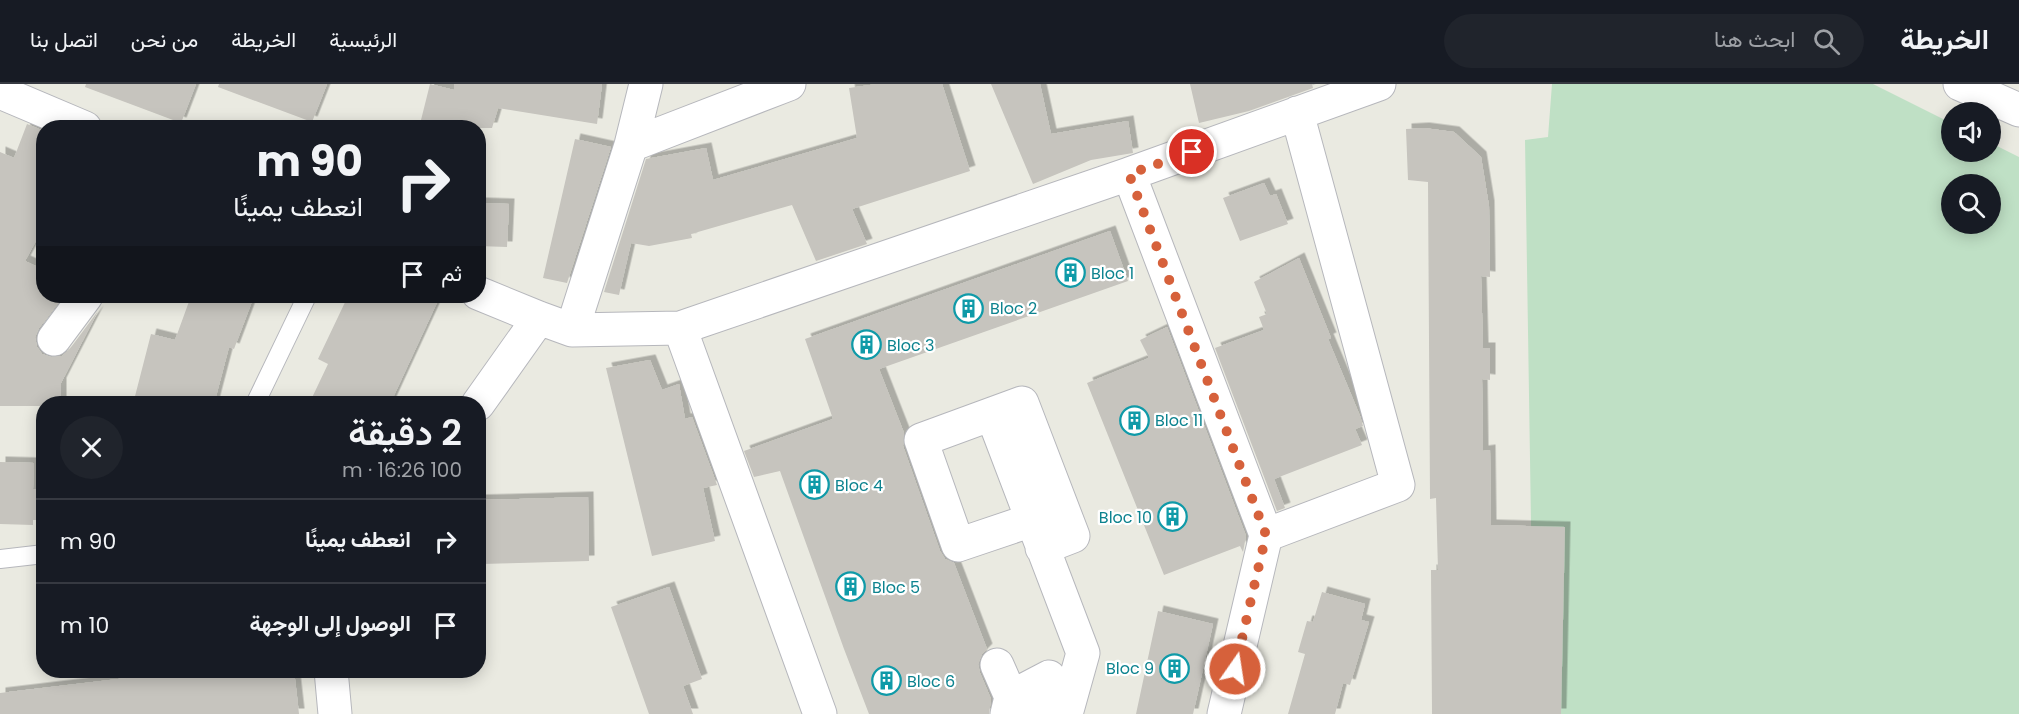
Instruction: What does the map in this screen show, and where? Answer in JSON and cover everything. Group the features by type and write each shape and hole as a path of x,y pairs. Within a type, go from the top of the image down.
{"street":[{"path":"572,330 631,145 646,84"},
{"path":"631,145 789,84"},
{"path":"486,296 572,330 680,328 1129,174 1379,84"},
{"path":"1960,84 2019,110"},
{"path":"0,92 44,96 75,120"},
{"path":"1266,535 1398,484 1297,113"},
{"path":"1129,174 1266,535 1224,714"},
{"path":"54,339 81,303"},
{"path":"484,396 539,318"},
{"path":"680,328 820,714"},
{"path":"1022,403 1072,536 1037,534 958,545 921,440 992,414 1022,403"},
{"path":"992,414 1083,653 1064,714 1038,708 1049,677 1009,705 997,664"},
{"path":"332,678 335,714"}],"lane":[{"path":"259,396 303,303"},
{"path":"0,559 36,555"}],"green space":[{"path":"1552,84 1873,84 1941,118 1941,162 2001,162 2001,148 2019,157 2019,714 1534,714 1525,140 1548,137"}],"building":[{"path":"86,84 196,84 182,120 173,120 85,87"},
{"path":"219,84 327,84 313,120 307,120 218,87"},
{"path":"430,84 454,90 454,84 602,84 597,124 498,108 492,128 486,128 486,120 421,120"},
{"path":"877,84 942,84 970,171 852,209 867,244 816,261 792,205 691,234 692,238 649,246 631,243 619,295 604,292 646,159 706,148 713,180 857,138 849,88"},
{"path":"991,84 1040,84 1051,134 1128,121 1133,153 1091,160 1033,184"},
{"path":"1190,84 1312,84 1313,88 1249,111 1199,123"},
{"path":"27,124 36,128 36,241 25,261 36,266 36,303 58,303 39,328 35,337 37,347 42,354 51,357 62,356 98,311 61,383 61,396 36,396 36,406 0,406 0,152 14,158"},
{"path":"1424,128 1454,132 1481,157 1489,206 1490,277 1481,276 1483,348 1490,348 1490,380 1482,379 1483,451 1490,450 1491,525 1565,527 1561,714 1432,714 1431,570 1438,570 1436,498 1430,499 1428,182 1408,180 1406,129"},
{"path":"575,139 611,147 567,283 543,278"},
{"path":"1264,183 1270,196 1276,194 1288,224 1240,241 1223,198"},
{"path":"486,203 509,204 507,247 486,246"},
{"path":"1110,231 1128,281 879,369 904,433 903,446 940,551 945,559 954,563 987,649 978,664 991,699 989,714 869,714 780,471 754,477 744,451 833,419 805,339"},
{"path":"1299,258 1331,338 1328,339 1360,416 1363,426 1355,429 1362,445 1274,479 1285,508 1277,511 1215,348 1264,330 1259,317 1267,314 1254,282"},
{"path":"188,303 251,303 234,349 229,347 216,396 135,396 151,334 175,340"},
{"path":"345,303 437,303 394,396 313,396 328,364 318,359"},
{"path":"1167,327 1246,536 1243,552 1240,546 1164,575 1087,383 1149,358 1140,340"},
{"path":"650,360 662,390 679,384 685,419 692,417 717,485 703,488 715,541 652,556 606,368"},
{"path":"0,462 34,463 33,489 36,489 36,520 33,520 33,525 0,524"},
{"path":"588,497 589,561 486,564 486,500"},
{"path":"669,587 702,679 683,686 693,714 649,714 611,607"},
{"path":"1322,592 1365,604 1361,620 1369,622 1350,685 1343,683 1335,714 1288,714 1305,654 1298,652 1307,621 1313,622"},
{"name":"Bloc 9","path":"1158,611 1213,624 1193,714 1136,714"},
{"path":"127,678 295,678 299,714 0,714 0,693"}],"place":[{"name":"Bloc 1","path":"1070,273"},
{"name":"Bloc 2","path":"969,308"},
{"name":"Bloc 3","path":"866,345"},
{"name":"Bloc 11","path":"1134,420"},
{"name":"Bloc 4","path":"814,485"},
{"name":"Bloc 10","path":"1173,517"},
{"name":"Bloc 5","path":"851,587"},
{"name":"Bloc 9","path":"1175,668"},
{"name":"Bloc 6","path":"886,681"}],"route":[{"path":"1192,152 1129,174 1266,535 1235,669"}]}
